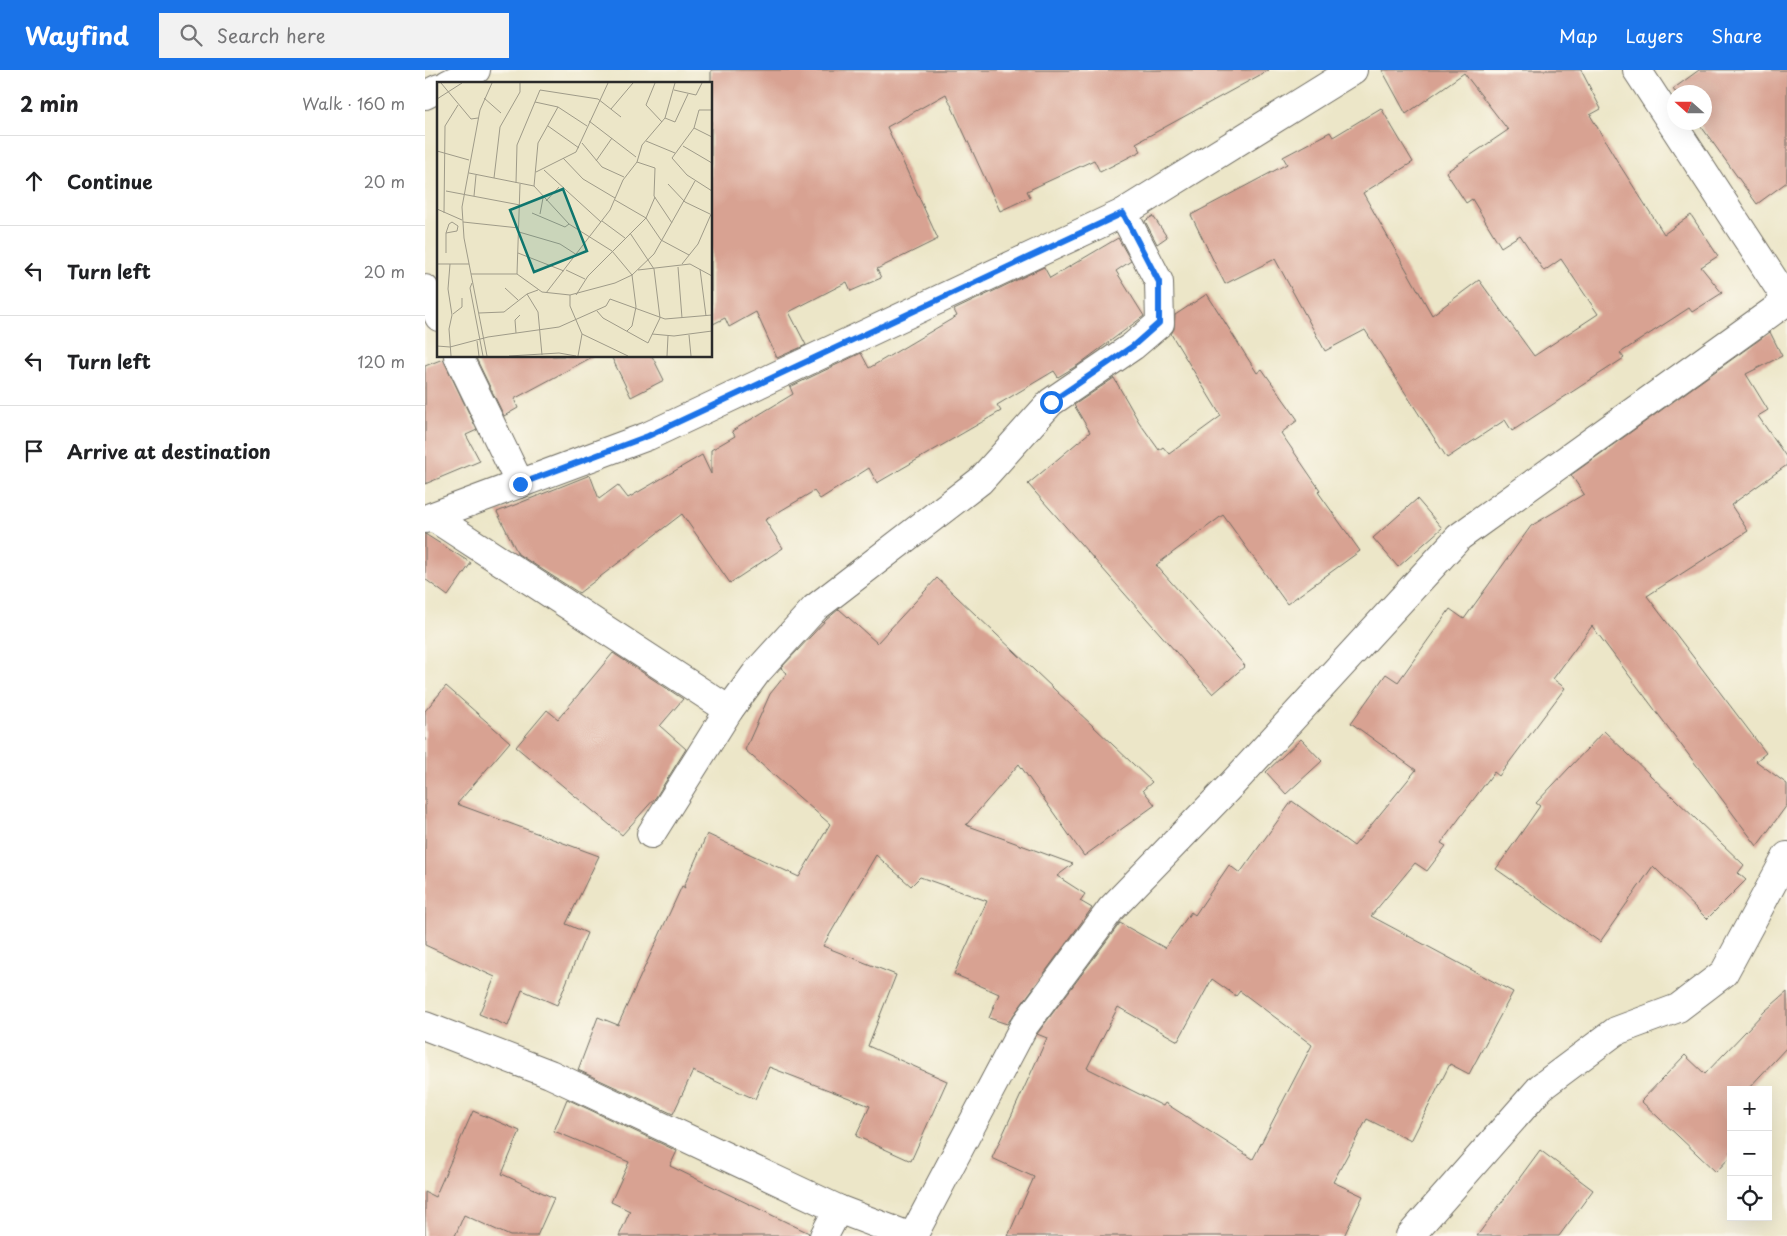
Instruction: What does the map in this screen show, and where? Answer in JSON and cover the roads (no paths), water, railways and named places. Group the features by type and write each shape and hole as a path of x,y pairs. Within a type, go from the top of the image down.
{"street":[{"path":"452,82 475,70"},
{"path":"429,518 648,436 1123,213 1353,70"},
{"path":"425,1026 550,1074 838,1209 911,1236 1024,1026 1111,909 1233,783 1459,537 1787,300 1637,70"},
{"path":"425,95 437,89"},
{"path":"651,834 729,710 757,672 815,608 979,482 1051,402 1133,346 1159,323 1159,282 1123,213"},
{"path":"425,289 437,313"},
{"path":"459,358 520,484"},
{"path":"429,518 729,710"},
{"path":"1410,1236 1541,1087 1616,1031 1678,1008 1724,972 1787,856"},
{"path":"824,1236 838,1209"}]}
